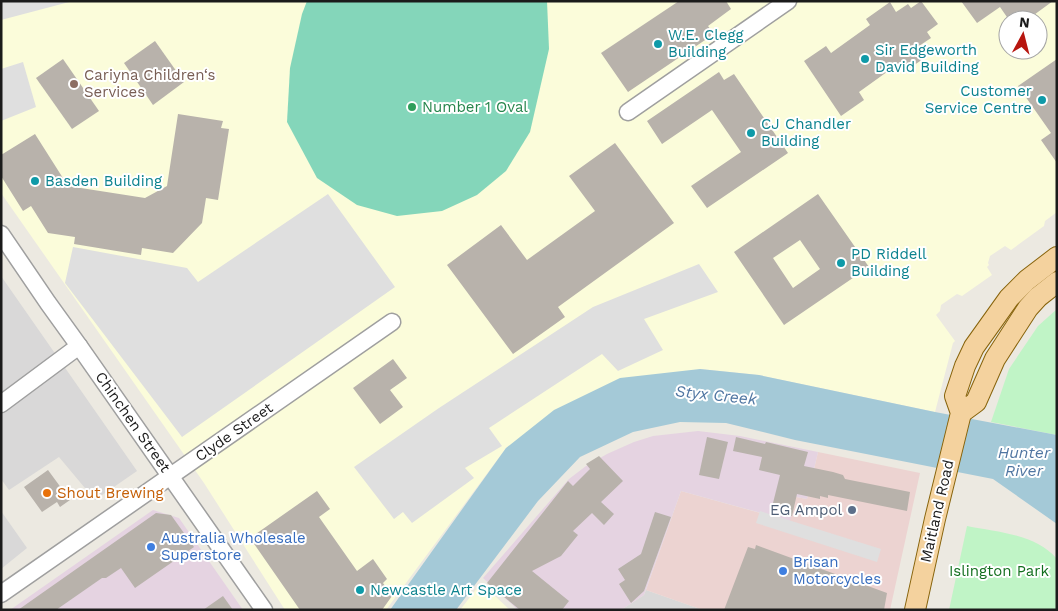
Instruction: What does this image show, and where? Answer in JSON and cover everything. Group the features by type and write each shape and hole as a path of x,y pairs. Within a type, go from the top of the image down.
{"main road":[{"name":"Maitland Road","path":"915,610 961,413 955,396 974,347 1016,290 1057,257"},
{"path":"961,413 976,402 995,359 1028,308 1038,297 1057,282"}],"street":[{"path":"628,112 788,1"},
{"name":"Chinchen Street","path":"1,234 264,610"},
{"name":"Clyde Street","path":"1,594 392,322"},
{"path":"1,404 80,346"}],"shaded area":[{"path":"1,1 1057,1 1057,212 1045,221 1044,226 1011,250 1005,246 990,256 987,267 992,275 962,296 957,294 941,305 940,311 936,315 955,341 935,412 759,375 700,369 506,448 386,610 285,610 204,483 1,193"},
{"path":"1,1 73,1 1,20"},
{"path":"23,62 36,107 1,121 1,69"},
{"path":"328,194 395,287 182,437 65,283 73,247 187,268 198,282"},
{"path":"699,264 718,292 644,319 663,350 618,371 602,354 489,428 502,446 465,468 474,478 412,523 403,512 394,519 354,467 439,408 593,307"},
{"path":"1,276 137,471 95,500 59,457 9,490 1,479"},
{"path":"698,431 740,436 818,452 807,499 796,497 790,521 681,491 644,595 621,610 518,610 483,578 569,479 586,466 607,454 653,436"},
{"path":"818,452 920,473 890,610 703,610 646,590 681,491 789,521 796,497 807,499"},
{"path":"153,510 179,518 243,610 10,610"},
{"path":"1,511 27,548 1,569"},
{"path":"760,511 881,549 877,562 756,523"},
{"path":"481,583 510,610 460,610"},
{"path":"646,590 703,610 621,610 644,595"}],"green space":[{"name":"Number 1 Oval","path":"307,1 547,1 549,49 530,132 506,171 477,195 442,211 397,216 357,205 317,178 287,122 290,68 302,14"},
{"path":"1057,309 1057,435 991,422 1009,369 1038,326"},
{"name":"Islington Park","path":"967,526 1003,532 1027,539 1038,544 1057,559 1057,610 949,610"}],"water":[{"name":"Hunter River","path":"700,369 759,375 935,412 1057,435 1057,524 993,479 795,440 726,423 680,422 633,432 580,457 538,501 456,610 390,610 506,448 554,410 620,378"}],"building":[{"name":"W.E. Clegg Building","path":"679,1 726,1 731,9 708,26 714,34 628,92 601,53"},
{"name":"Sir Edgeworth David Building","path":"921,1 938,24 927,32 931,38 919,46 926,57 904,72 898,64 859,92 864,100 841,116 804,61 826,46 831,53 870,25 866,19 890,2 896,12 908,4 911,8"},
{"path":"961,1 1053,1 1041,10 1002,10 1000,7 977,23"},
{"path":"155,41 184,82 153,105 124,63"},
{"path":"63,59 99,111 72,129 36,78"},
{"name":"Customer Service Centre","path":"1057,59 1057,163 1041,140 1051,133 1018,86"},
{"name":"CJ Chandler Building","path":"719,72 724,80 734,74 788,153 707,208 691,186 741,152 712,110 662,144 647,121"},
{"name":"Basden Building","path":"178,114 223,121 221,128 229,129 218,200 206,198 202,223 173,253 142,248 141,255 74,244 75,237 48,233 31,206 23,211 1,176 1,155 35,134 68,186 145,198 167,186"},
{"path":"615,143 674,223 558,307 565,317 513,354 447,265 501,225 527,260 595,211 569,176"},
{"name":"PD Riddell Building","path":"818,194 869,267 784,325 734,252","holes":["800,240 820,269 793,288 773,258"]},
{"path":"393,359 407,378 390,390 403,407 380,424 353,388"},
{"path":"707,437 728,442 719,479 699,475"},
{"path":"736,437 808,452 804,466 843,475 845,479 910,492 907,511 828,495 828,498 820,496 820,499 797,494 792,516 771,511 780,475 759,470 762,457 733,451"},
{"path":"599,456 623,481 601,502 614,514 604,525 592,513 573,531 578,535 561,556 532,571 569,601 562,610 520,610 487,583 568,481 573,486 590,469 586,464"},
{"name":"Shout Brewing","path":"48,470 70,500 60,507 57,502 42,512 24,487"},
{"path":"317,491 330,509 319,517 357,571 373,559 387,579 383,583 392,596 382,610 300,610 250,538"},
{"path":"655,512 671,517 644,591 631,603 619,584 625,580 618,569 641,554"},
{"path":"156,513 171,515 194,547 135,588 121,568 106,578 102,578 56,610 18,610"},
{"name":"Brisan Motorcycles","path":"756,545 887,593 884,610 724,610 748,547 755,549"},
{"path":"223,596 233,610 203,610"}],"place":[{"name":"W.E. Clegg Building","path":"658,44"},
{"name":"Sir Edgeworth David Building","path":"865,59"},
{"name":"Cariyna Children‘s Services","path":"74,84"},
{"name":"Customer Service Centre","path":"1042,100"},
{"name":"Number 1 Oval","path":"412,107"},
{"name":"CJ Chandler Building","path":"751,133"},
{"name":"Basden Building","path":"35,181"},
{"name":"PD Riddell Building","path":"841,263"},
{"name":"Shout Brewing","path":"47,493"},
{"name":"EG Ampol","path":"852,510"},
{"name":"Australia Wholesale Superstore","path":"151,547"},
{"name":"Brisan Motorcycles","path":"783,571"},
{"name":"Newcastle Art Space","path":"360,590"}],"water label":[{"name":"Styx Creek","path":"716,395"}]}
